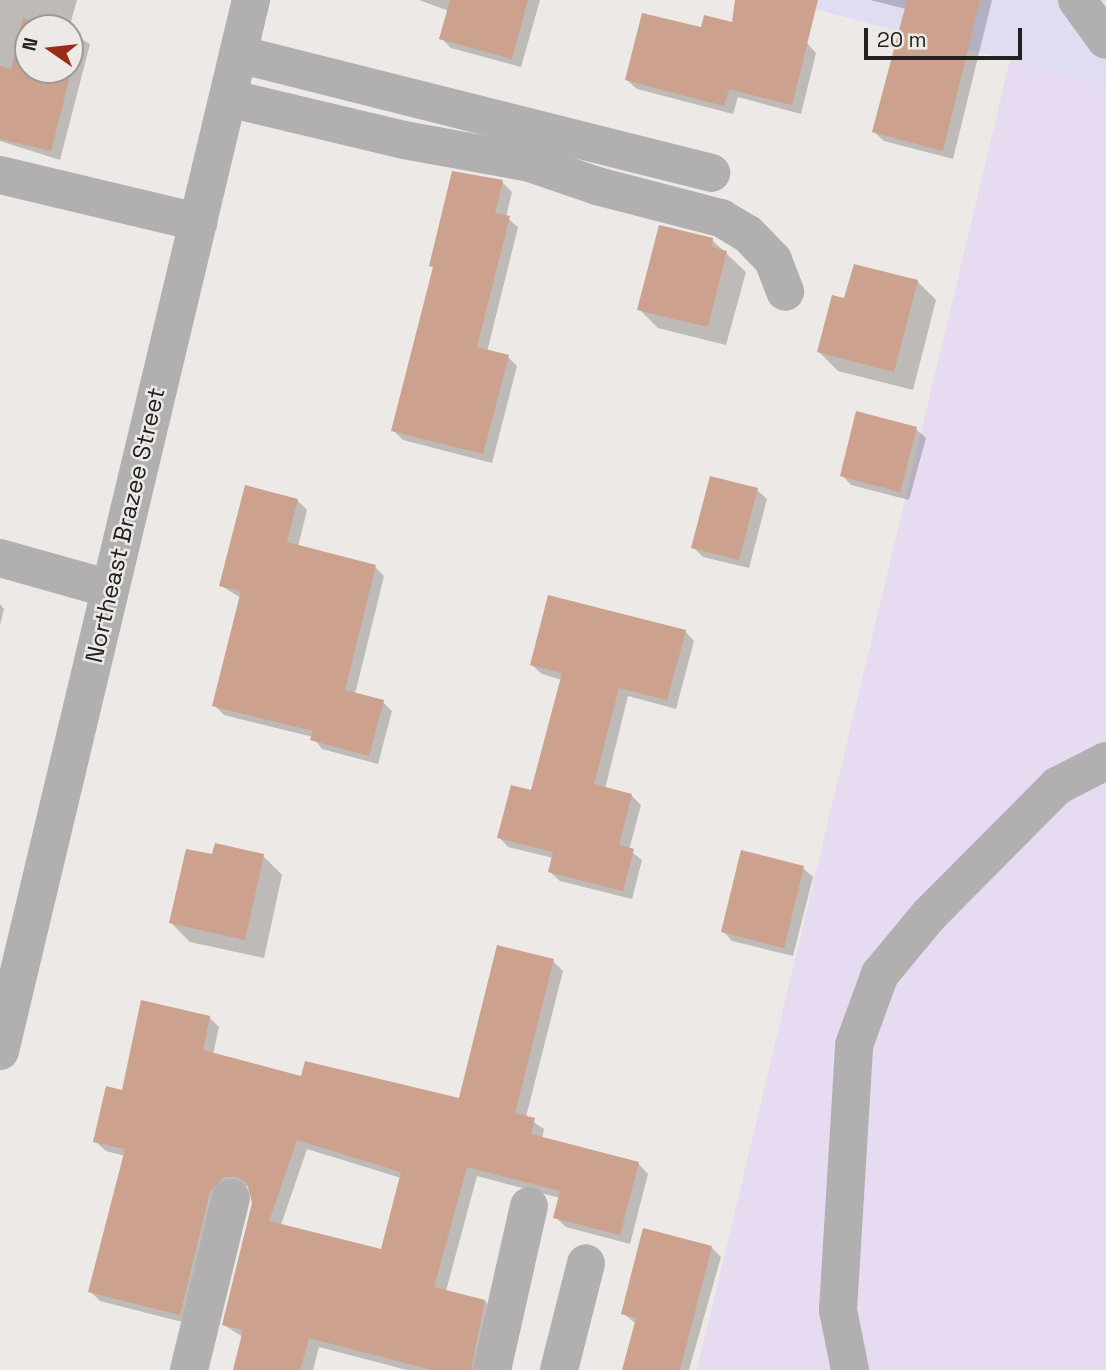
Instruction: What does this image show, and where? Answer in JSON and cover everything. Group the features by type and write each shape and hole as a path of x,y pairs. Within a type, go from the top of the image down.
{"street":[{"name":"Northeast Brazee Street","path":"0,1051 251,0"},
{"path":"1077,0 1106,40"},
{"path":"238,54 711,173"},
{"path":"228,98 404,140 530,163 597,186 721,218 748,234 773,260 785,292"},
{"path":"0,175 198,222"},
{"path":"0,558 110,589"},
{"path":"850,1370 838,1310 853,1045 880,974 929,915 1057,786 1106,761"},
{"path":"189,1370 231,1198"},
{"path":"492,1370 529,1206"},
{"path":"559,1370 586,1263"}],"shaded area":[{"path":"780,0 1106,0 1106,86 1010,60"},
{"path":"1010,60 1106,86 1106,1370 697,1370"}],"building":[{"path":"450,0 528,0 512,59 439,39"},
{"path":"735,0 818,0 792,105 729,89 724,106 625,80 642,13 701,27 704,15 732,22"},
{"path":"907,0 980,0 943,151 872,132"},
{"path":"14,56 14,84 68,84 51,151 0,139 0,66 11,69"},
{"path":"452,171 503,180 495,213 510,216 477,347 509,355 483,454 391,431 433,267 429,266"},
{"path":"659,225 713,238 712,247 727,251 708,327 637,310"},
{"path":"854,264 918,280 894,372 817,352 832,295 844,298"},
{"path":"856,411 917,427 900,492 840,476"},
{"path":"710,476 758,488 739,560 691,548"},
{"path":"245,485 298,499 287,542 376,565 345,690 384,700 369,756 310,740 313,731 212,706 241,591 219,586"},
{"path":"548,595 686,630 667,700 619,688 594,784 632,794 619,845 634,849 623,891 548,872 553,852 497,838 511,785 531,790 562,673 530,665"},
{"path":"215,843 264,854 245,940 169,923 186,849 212,854"},
{"path":"741,850 804,866 784,948 721,932"},
{"path":"497,945 554,959 515,1113 535,1118 531,1134 639,1162 620,1235 553,1218 560,1191 467,1167 434,1287 485,1300 471,1370 432,1370 309,1338 300,1370 233,1370 243,1330 222,1325 252,1203 247,1183 236,1177 224,1177 210,1192 180,1315 88,1292 125,1149 93,1142 106,1086 122,1090 141,1000 210,1016 203,1050 301,1076 305,1061 459,1098","holes":["297,1140 401,1172 381,1249 269,1221"]},
{"path":"643,1228 712,1246 680,1370 622,1370 636,1318 621,1314"}]}
